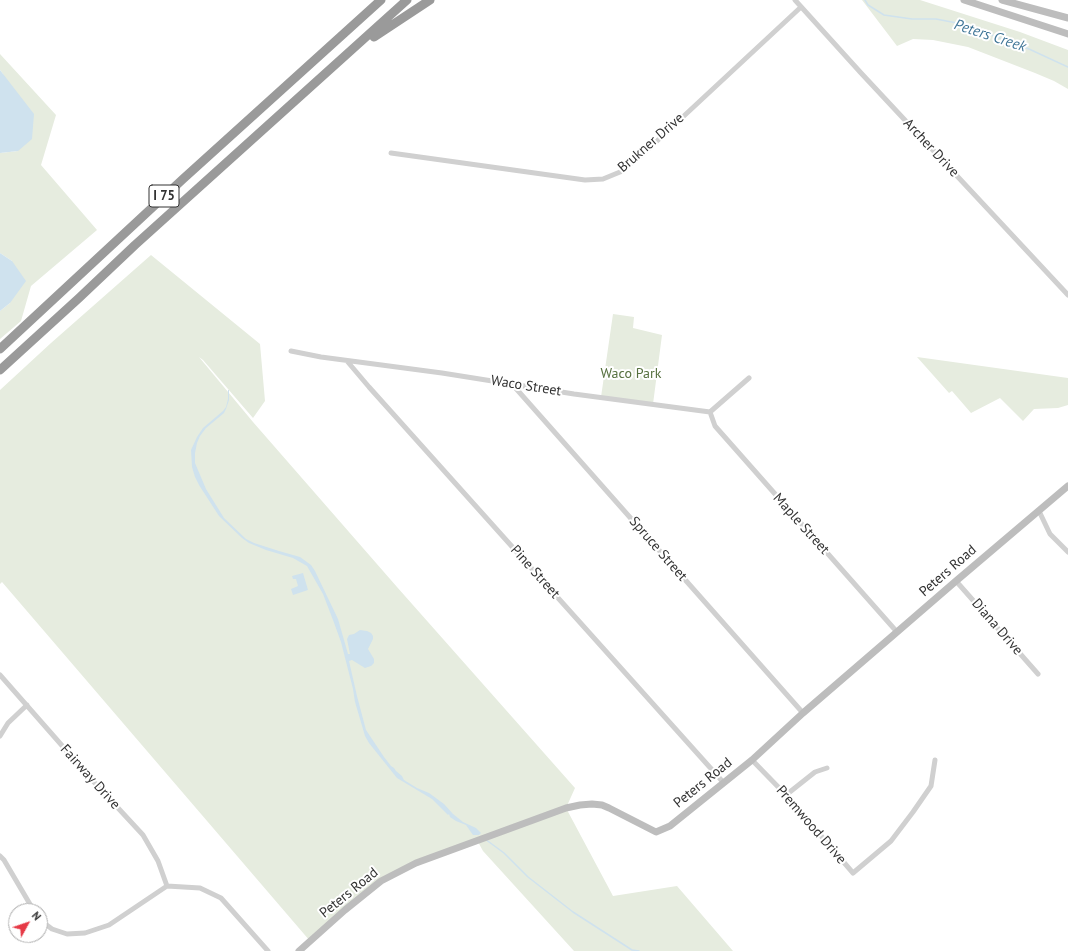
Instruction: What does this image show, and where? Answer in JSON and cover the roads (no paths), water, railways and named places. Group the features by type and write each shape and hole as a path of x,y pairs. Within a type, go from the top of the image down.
{"highway":[{"path":"330,46 372,0"},
{"name":"I 75","path":"0,349 183,179 381,0"},
{"name":"I 75","path":"0,370 135,245 407,0"},
{"path":"342,59 380,32 430,0"}],"street":[{"name":"Archer Drive","path":"795,0 860,73 1068,295"},
{"path":"966,0 1068,34"},
{"path":"1002,0 1068,18"},
{"name":"Brukner Drive","path":"391,153 585,180 604,179 620,172 643,154 801,7"},
{"name":"Waco Street","path":"291,351 347,361 710,412"},
{"name":"Pine Street","path":"347,361 724,782"},
{"path":"710,412 749,378"},
{"name":"Spruce Street","path":"512,384 803,713"},
{"name":"Maple Street","path":"710,412 715,426 897,632"},
{"name":"Peters Road","path":"299,951 345,910 381,881 416,863 566,808 580,805 602,805 656,832 670,826 752,760 803,713 1068,486"},
{"path":"1039,511 1050,534 1068,552"},
{"name":"Diana Drive","path":"956,581 1038,674"},
{"name":"Fairway Drive","path":"0,675 94,782 143,835 158,861 167,886"},
{"path":"0,736 8,723 27,705"},
{"name":"Premwood Drive","path":"752,760 786,795 853,873 891,841 913,812 932,786 936,760"},
{"path":"786,795 815,772 827,768"},
{"path":"0,856 4,860 29,903"},
{"path":"48,926 52,929 67,934 85,933 109,925 167,886 200,888 222,898 268,951"}],"water":[{"path":"0,70 34,114 32,139 18,151 0,153"},
{"path":"0,253 12,261 26,281 10,303 0,311"},
{"path":"228,390 229,400 224,413 206,428 197,443 195,463 206,489 224,518 246,539 254,543 300,557 311,565 338,619 348,654 350,654 347,639 349,635 360,630 371,633 373,639 368,649 374,659 374,663 365,668 352,660 349,661 366,730 384,757 404,780 429,793 444,804 463,822 476,828 481,833 479,835 473,835 466,825 450,817 449,814 448,815 432,799 397,778 369,743 365,736 355,702 341,642 323,594 307,566 293,558 249,543 242,538 219,516 199,485 192,467 191,450 203,428 226,407"},
{"path":"303,573 308,590 293,595 291,589 298,586 296,579 293,579 292,576"}],"waterway":[{"name":"Peters Creek","path":"865,0 868,5 884,15 912,19 936,19 962,24 1029,49 1068,67"},
{"path":"485,839 504,853 528,877 573,912 632,950 639,951"}],"park label":[{"name":"Waco Park","path":"631,374"}]}
